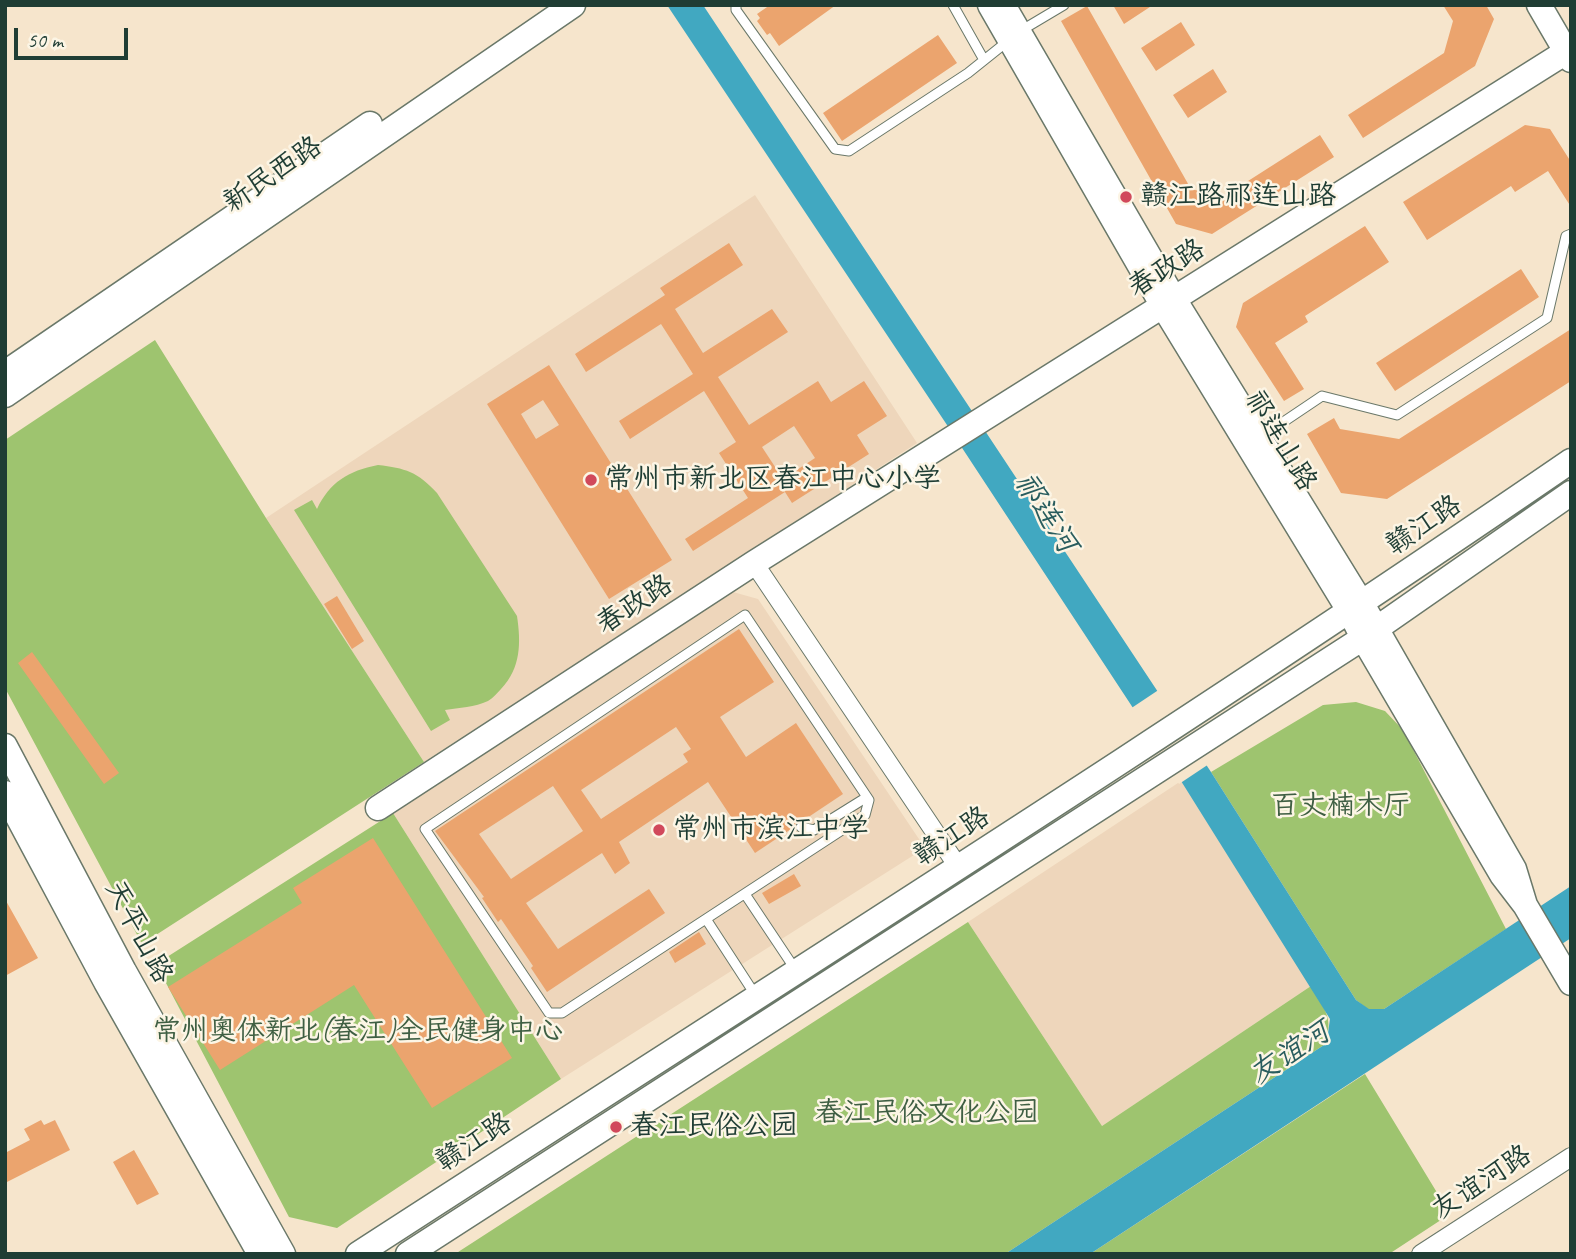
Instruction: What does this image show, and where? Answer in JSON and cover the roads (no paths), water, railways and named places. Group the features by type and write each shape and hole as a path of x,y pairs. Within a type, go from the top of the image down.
{"street":[{"name":"新民西路","path":"5,373 544,5"},
{"name":"新民西路","path":"5,395 573,5"},
{"name":"祁连山路","path":"990,5 1014,36 1168,303 1356,608"},
{"name":"祁连山路","path":"1003,5 1014,36"},
{"path":"1539,5 1568,56"},
{"name":"春政路","path":"378,808 754,563 1568,56"},
{"name":"祁连山路","path":"1168,303 1259,438 1356,608 1502,876 1525,905 1571,983"},
{"name":"赣江路","path":"358,1254 1180,725 1571,461"},
{"name":"赣江路","path":"408,1254 1369,634 1571,493"},
{"path":"754,563 959,868"},
{"name":"天平山路","path":"5,746 124,971 283,1254"},
{"name":"天平山路","path":"5,793 106,982 260,1254"},
{"name":"友谊河路","path":"1421,1254 1571,1157"}],"lane":[{"path":"736,5 736,10 835,149 849,151 984,60 1014,36 1064,5"},
{"path":"953,5 984,60"},
{"path":"1259,438 1322,396 1397,415 1547,318 1566,236 1571,233"},
{"path":"745,615 869,800 865,815 745,894 562,1013 549,1013 425,830 745,615"},
{"path":"801,827 814,830 867,797"},
{"path":"745,894 796,970"},
{"path":"706,919 756,996"}],"water":[{"path":"667,5 703,5 1211,772 1356,1000 1369,1009 1384,1009 1571,886 1571,938 1090,1254 1005,1254 1324,1045 1330,1019 1181,781"}],"place":[{"name":"赣江路祁连山路","path":"1126,197"},
{"name":"常州市新北区春江中心小学","path":"591,480"},
{"name":"常州市滨江中学","path":"659,830"},
{"name":"春江民俗公园","path":"616,1127"}],"water label":[{"name":"祁连河","path":"1045,513"},
{"name":"友谊河","path":"1290,1054"}],"park label":[{"name":"百丈楠木厅","path":"1341,807"},
{"name":"常州奥体新北(春江)全民健身中心","path":"358,1032"},
{"name":"春江民俗文化公园","path":"927,1114"}]}
